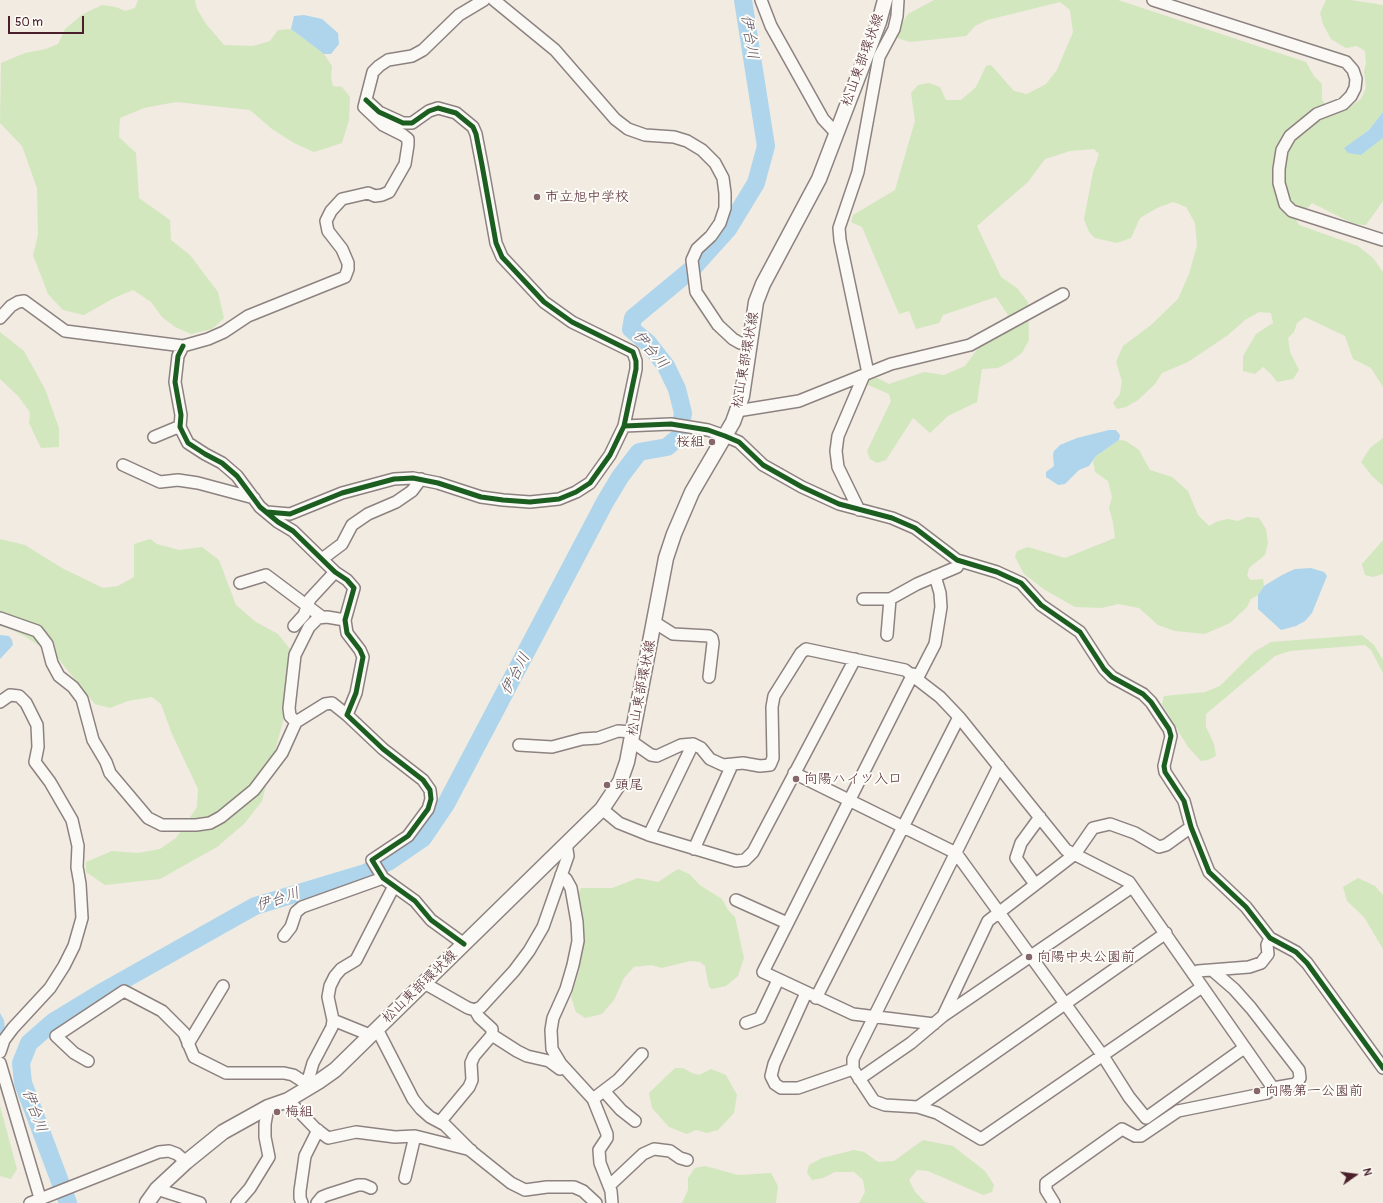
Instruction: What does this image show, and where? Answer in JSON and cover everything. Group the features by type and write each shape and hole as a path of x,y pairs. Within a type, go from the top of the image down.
{"main road":[{"name":"松山東部環状線","path":"147,1203 157,1189 222,1132 268,1107 288,1100 335,1070 602,809 620,782 627,762 666,558 680,516 738,411 742,396 756,302 763,284 819,179 879,22 885,0"}],"street":[{"path":"0,318 11,306 18,302 24,302 65,331 184,346 208,339 224,332 248,316 345,277 348,269 348,262 342,249 328,231 326,221 331,211 342,199 368,193 375,196 389,192 405,164 408,145 408,139 383,125 364,107 373,72 378,66 388,60 412,56 422,50 459,15 484,0"},
{"path":"494,0 555,50 615,119 628,129 645,135 674,137 687,141 702,150 715,163 723,178 725,208 720,223 711,236 697,249 692,260 696,292 718,325 733,339 740,343 749,343"},
{"path":"761,0 771,26 823,119 836,134"},
{"path":"859,510 838,467 836,451 838,436 866,374 840,240 840,228 858,172 879,57 894,28 897,16 898,0"},
{"path":"1153,0 1346,62 1353,70 1356,80 1355,88 1351,96 1343,104 1317,114 1290,136 1282,150 1279,169 1279,183 1285,204 1292,212 1383,240"},
{"path":"267,512 290,514 342,493 394,479 421,479 481,497 503,500 530,502 560,499 576,492 590,483 610,455 624,426 636,369 636,361 633,352 572,322 544,302 502,257 496,243 479,150 473,127 456,113 438,108 429,111 412,123 403,123 379,112 366,100"},
{"path":"738,411 799,401 891,364 970,345 1063,294"},
{"path":"154,437 175,425 181,415 175,382 178,356 184,346"},
{"path":"624,426 672,424 725,436 739,442 754,458 774,473 839,504 892,518 915,528 957,560 997,572 1021,583 1041,605 1080,632 1104,669 1112,677 1143,694 1169,729 1171,736 1164,766 1165,772 1184,801 1191,827 1209,872 1246,906 1270,938 1296,952 1306,963 1383,1068"},
{"path":"175,425 188,443 222,463 237,476 260,507 278,522 293,531 335,572 347,580 354,588 346,620 347,633 360,650 363,658 356,693 347,715"},
{"path":"123,465 160,482 178,480 198,483 254,498"},
{"path":"322,559 342,544 352,525 368,514 396,502 412,491 421,479"},
{"path":"863,600 890,599 917,584 957,567 960,561"},
{"path":"294,626 304,614 310,599 335,572"},
{"path":"240,583 266,575 308,605 322,618"},
{"path":"934,1024 874,1018 853,1014 811,996 763,972 849,801 915,677 935,644 940,607 940,593 935,576"},
{"path":"887,635 890,599"},
{"path":"296,722 290,716 289,708 295,655 309,627 318,618 327,616 346,620"},
{"path":"0,618 37,631 47,644 52,663 59,676 73,687 82,699 93,740 106,762 110,773 148,818 162,825 196,825 210,823 221,817 254,790 282,753 296,722 325,704 332,702 384,749 423,780 430,790 431,800 428,809 408,836 372,860 382,876 415,900 431,920 464,944"},
{"path":"654,622 673,634 709,636 712,638 713,643 708,677"},
{"path":"519,745 552,747 582,739 598,738 618,731 632,737 651,755 657,756 680,745 693,744 701,748 717,764 723,765 742,763 760,766 770,765 774,758 772,707 774,696 800,653 806,650 905,670 940,696 959,717 1066,850 1121,878 1132,887 1166,933 1273,1088"},
{"path":"602,809 619,823 649,835 736,861 750,857 855,659"},
{"path":"0,702 10,695 19,696 26,703 37,725 38,747 35,762 50,782 72,820 74,827 78,846 77,867 80,884 82,918 74,946 64,966 50,988 13,1028 4,1040 0,1052"},
{"path":"959,717 903,828 774,1064 770,1076 775,1084 781,1088 798,1088 856,1074 911,1043 944,1016 1031,958 1132,887"},
{"path":"649,835 693,744"},
{"path":"694,849 732,764"},
{"path":"999,766 853,1058 856,1074 874,1101 885,1105 918,1106 937,1113 981,1139 1202,987"},
{"path":"794,773 956,853 1103,1056 1129,1097 1146,1118 1244,1048"},
{"path":"1035,884 1016,858 1022,843 1040,817"},
{"path":"944,1016 988,920 1075,854 1093,828 1110,824 1135,833 1159,847 1166,845 1191,827"},
{"path":"475,1010 480,1007 514,971 529,951 543,927 568,856 566,843"},
{"path":"561,875 566,879 571,888 577,922 578,941 566,990 552,1018 551,1040 555,1056 593,1099 607,1134 599,1150 600,1162 610,1185 612,1203"},
{"path":"284,936 291,927 296,912 302,907 382,876"},
{"path":"88,1061 74,1053 56,1036 124,990 162,1011 184,1033 194,1057 226,1073 284,1073 293,1075 308,1086 313,1063 332,1027 333,1020 328,997 330,986 335,976 342,969 356,960 394,886"},
{"path":"736,900 787,923"},
{"path":"918,1106 1166,933"},
{"path":"1193,974 1198,971 1249,967 1260,962 1268,954 1270,938"},
{"path":"1054,1203 1046,1190 1046,1183 1122,1129 1135,1136 1141,1136 1178,1111 1267,1093 1273,1088 1296,1084 1300,1078 1299,1070 1251,1008 1234,989 1212,970"},
{"path":"746,1023 760,1018 778,980"},
{"path":"424,983 475,1010 479,1017 492,1030 492,1034 522,1053 549,1061 566,1074 571,1075"},
{"path":"188,1044 223,986"},
{"path":"333,1020 374,1032 413,1099 421,1109 456,1134 471,1151 511,1183 525,1190 547,1187 574,1187 583,1191 596,1203"},
{"path":"440,1122 469,1088 472,1080 471,1063 474,1056 492,1034"},
{"path":"593,1099 618,1080 642,1054"},
{"path":"0,1063 35,1200 159,1152 169,1151 178,1154 186,1162"},
{"path":"604,1091 621,1110 635,1121"},
{"path":"288,1100 328,1138 356,1132 395,1137 416,1136 471,1151"},
{"path":"237,1203 250,1188 269,1157 265,1137 265,1124 268,1107"},
{"path":"302,1203 300,1191 305,1156 318,1130"},
{"path":"405,1178 416,1136"},
{"path":"610,1185 643,1154 654,1149 670,1151 680,1158 687,1160"},
{"path":"317,1203 322,1197 358,1185 364,1184 371,1188"},
{"path":"157,1189 200,1203"}],"green space":[{"path":"138,0 195,0 197,9 206,24 224,45 253,46 270,41 278,30 291,29 324,54 332,66 331,78 333,86 342,87 350,97 349,120 342,143 314,152 294,143 272,129 250,110 176,102 144,108 120,118 119,137 136,153 139,198 170,220 171,240 190,255 218,292 224,318 212,329 191,334 175,327 162,317 151,302 133,290 114,298 84,315 63,310 48,294 33,255 38,235 37,188 22,146 0,123 1,63 25,53 46,49 58,44 65,29 83,14 102,5 116,7 125,11 135,8"},
{"path":"934,0 1118,0 1306,62 1314,76 1322,84 1322,99 1326,106 1344,111 1361,99 1366,88 1364,72 1366,63 1365,51 1357,46 1346,48 1331,39 1323,24 1320,13 1326,0 1351,0 1383,5 1383,112 1369,130 1345,148 1361,155 1383,138 1383,201 1366,225 1354,224 1312,203 1296,220 1299,225 1358,246 1373,258 1383,272 1383,387 1371,368 1353,359 1345,336 1305,317 1297,323 1294,332 1288,338 1290,352 1299,370 1293,379 1277,382 1263,367 1255,374 1243,371 1243,356 1256,334 1273,323 1271,313 1259,312 1245,320 1228,335 1188,362 1162,373 1155,384 1138,400 1126,407 1117,409 1113,403 1120,394 1122,381 1116,362 1123,346 1151,325 1178,299 1189,274 1197,246 1195,223 1186,207 1173,202 1157,208 1140,218 1131,238 1117,243 1095,238 1089,232 1084,219 1093,172 1099,154 1094,149 1070,151 1045,159 1028,182 977,226 1001,277 1017,288 1028,302 1029,340 1022,353 998,368 982,369 977,402 948,416 930,433 913,418 886,460 877,463 870,459 867,451 891,401 889,394 866,384 867,378 875,377 889,384 924,372 944,375 965,366 987,336 1008,315 996,297 943,315 939,323 916,329 909,311 899,314 862,227 851,222 853,215 895,190 915,121 911,93 918,85 929,83 940,87 946,100 961,100 976,87 986,66 991,65 1014,91 1027,94 1046,84 1057,70 1073,32 1070,10 1060,2 987,20 975,26 966,36 910,42 897,38 899,28 908,14"},
{"path":"0,332 24,351 45,389 59,428 59,447 41,448 29,423 30,412 18,396 0,379"},
{"path":"1383,438 1383,486 1372,476 1361,462 1370,448"},
{"path":"1119,440 1126,441 1139,450 1150,470 1172,477 1188,491 1198,515 1209,526 1218,521 1228,519 1238,521 1247,517 1259,518 1266,529 1268,543 1265,555 1249,568 1247,576 1251,580 1263,579 1264,586 1258,595 1251,599 1247,607 1230,623 1205,634 1175,631 1158,625 1139,608 1118,604 1102,608 1075,607 1045,590 1024,574 1015,557 1017,551 1028,547 1065,558 1115,538 1109,508 1112,497 1108,481 1095,472 1093,462 1096,456"},
{"path":"0,539 25,545 62,568 103,588 118,586 134,577 134,544 150,539 157,544 179,550 202,547 219,560 236,605 256,622 278,634 290,649 290,673 285,713 262,801 244,824 217,847 160,879 105,885 86,872 86,862 112,851 138,853 160,849 176,838 197,807 198,789 172,734 161,704 152,697 128,701 110,708 95,704 56,656 24,636 0,624"},
{"path":"1383,540 1383,574 1373,577 1365,575 1362,564"},
{"path":"1362,635 1374,645 1383,660 1383,673 1371,650 1365,645 1290,651 1275,656 1206,714 1206,727 1214,744 1216,756 1208,760 1201,761 1188,747 1162,704 1164,696 1205,692 1220,686 1254,652 1271,642"},
{"path":"678,869 689,874 701,886 722,899 728,910 735,917 744,958 738,976 726,986 712,989 709,987 705,966 700,962 690,961 662,968 651,965 634,967 624,978 614,1000 602,1014 585,1018 576,1012 571,997 579,971 584,933 578,895 581,888 612,888 638,878 658,882"},
{"path":"1358,878 1375,886 1383,895 1383,949 1364,917 1347,901 1343,887"},
{"path":"675,1068 683,1068 699,1075 711,1069 726,1075 737,1095 734,1113 718,1130 707,1133 696,1130 687,1134 669,1127 652,1108 649,1093"},
{"path":"0,1106 17,1169 11,1179 0,1176"},
{"path":"923,1140 953,1146 985,1171 994,1185 992,1192 983,1195 928,1171 917,1170 909,1180 915,1192 925,1202 929,1203 859,1203 865,1192 863,1180 854,1172 835,1172 823,1178 812,1180 807,1173 809,1165 822,1158 854,1150 864,1152 878,1162 894,1161"},
{"path":"705,1166 738,1175 771,1173 778,1186 776,1203 682,1203 688,1190 688,1178 695,1168"}],"water":[{"path":"304,15 322,19 338,33 339,44 331,54 324,54 291,29 294,16"},
{"path":"1383,112 1383,138 1361,155 1348,153 1344,148 1369,130"},
{"path":"1109,430 1116,430 1120,435 1119,440 1096,456 1089,466 1079,470 1065,484 1058,485 1046,477 1046,472 1054,466 1054,451 1060,445 1077,438"},
{"path":"1311,568 1324,572 1327,576 1312,613 1305,621 1296,626 1281,630 1258,609 1258,595 1264,586 1282,575 1295,569"},
{"path":"0,635 9,636 13,645 0,659"},
{"path":"0,1013 4,1020 5,1030 0,1036"}],"waterway":[{"name":"伊台川","path":"68,1203 23,1083 21,1063 29,1043 53,1022 104,991 255,906 365,873 388,862 423,838 446,804 605,502 620,477 639,452 667,447 679,437 683,413 677,389 666,366 648,343 631,329 633,318 692,269 728,229 756,183 766,146 743,0"}],"cycle path":[{"path":"267,512 290,514 342,493 394,479 413,478 438,483 481,497 530,502 559,499 576,492 590,483 610,455 624,426 636,369 636,361 633,352 572,322 544,302 502,257 496,243 476,134 473,127 456,113 438,108 429,111 412,123 403,123 379,112 366,100"},
{"path":"183,346 178,356 175,382 181,415 180,427 188,443 222,463 237,476 260,507 278,522 293,531 335,572 347,580 354,588 345,620 347,633 360,650 363,657 356,693 347,715 383,749 423,780 430,790 431,799 428,809 408,836 372,860 383,878 415,901 431,920 464,944"},
{"path":"624,426 671,424 708,430 739,442 763,465 802,487 839,504 892,518 915,528 957,560 997,572 1021,583 1041,605 1080,632 1104,669 1112,677 1143,694 1151,702 1169,729 1171,736 1164,766 1165,772 1184,801 1191,827 1209,872 1246,907 1270,938 1296,952 1307,963 1383,1068"}],"place":[{"name":"市立旭中学校","path":"537,197"},
{"name":"桜組","path":"712,442"},
{"name":"向陽ハイツ入口","path":"796,779"},
{"name":"頭尾","path":"607,785"},
{"name":"向陽中央公園前","path":"1029,957"},
{"name":"向陽第一公園前","path":"1257,1091"},
{"name":"梅組","path":"277,1112"}]}
